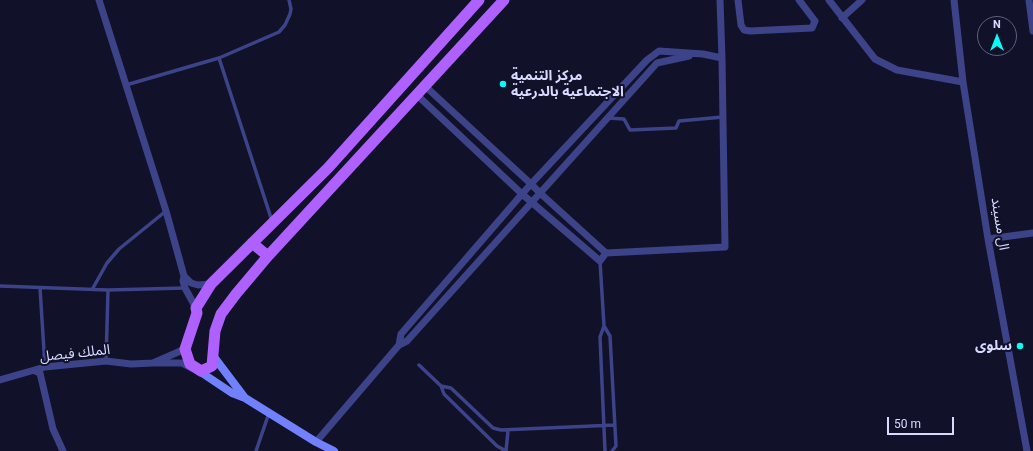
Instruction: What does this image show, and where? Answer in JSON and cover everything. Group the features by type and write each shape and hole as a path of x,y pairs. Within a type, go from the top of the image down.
{"main road":[{"path":"479,0 328,168 211,284 196,308 197,313 185,349 190,364 201,371 212,366 214,357 215,331 221,314 268,256 504,0"},
{"path":"328,168 340,179"},
{"path":"252,243 268,256"}],"street":[{"path":"99,0 166,211 184,276 183,281 185,288 196,308"},
{"path":"425,86 606,253 725,247 720,0"},
{"path":"738,0 741,25 744,30 750,31 812,28 815,21 800,0"},
{"path":"829,0 875,59 897,70 963,82"},
{"path":"842,18 862,0"},
{"name":"ال مسيند","path":"954,0 963,82 988,239 1027,451"},
{"path":"1029,0 1033,31"},
{"path":"399,344 400,334 522,194 647,60 659,51 704,54 722,58"},
{"path":"316,442 399,344 407,341 657,63 668,59 704,54"},
{"path":"417,95 522,194 600,261 606,253"},
{"path":"988,239 1033,233"},
{"path":"184,276 191,283 198,285 211,284"},
{"path":"153,363 185,349"},
{"path":"214,357 245,398"},
{"name":"الملك فيصل","path":"0,380 35,371 44,367 106,361 131,364 182,363 202,373"},
{"path":"35,371 40,373 53,429 63,451"},
{"path":"202,373 232,393 245,398 316,442 334,451"}],"lane":[{"path":"126,85 219,58 279,32 285,25 290,14 291,9 289,0"},
{"path":"219,58 273,222"},
{"path":"606,118 624,119 630,130 676,128 679,121 723,118"},
{"path":"93,288 107,263 119,249 166,211"},
{"path":"600,261 604,326 600,337 605,451"},
{"path":"0,286 93,288 108,290 185,288"},
{"path":"40,288 44,367"},
{"path":"106,361 108,290"},
{"path":"604,326 610,336 616,446 612,451"},
{"path":"419,365 441,386 444,394 497,446 506,451 508,431"},
{"path":"441,386 450,388 493,428 508,431 615,425"},
{"path":"256,451 269,413"}],"place":[{"name":"مركز التنمية الاجتماعية بالدرعية","path":"503,84"},
{"name":"سلوى","path":"1020,346"}]}
